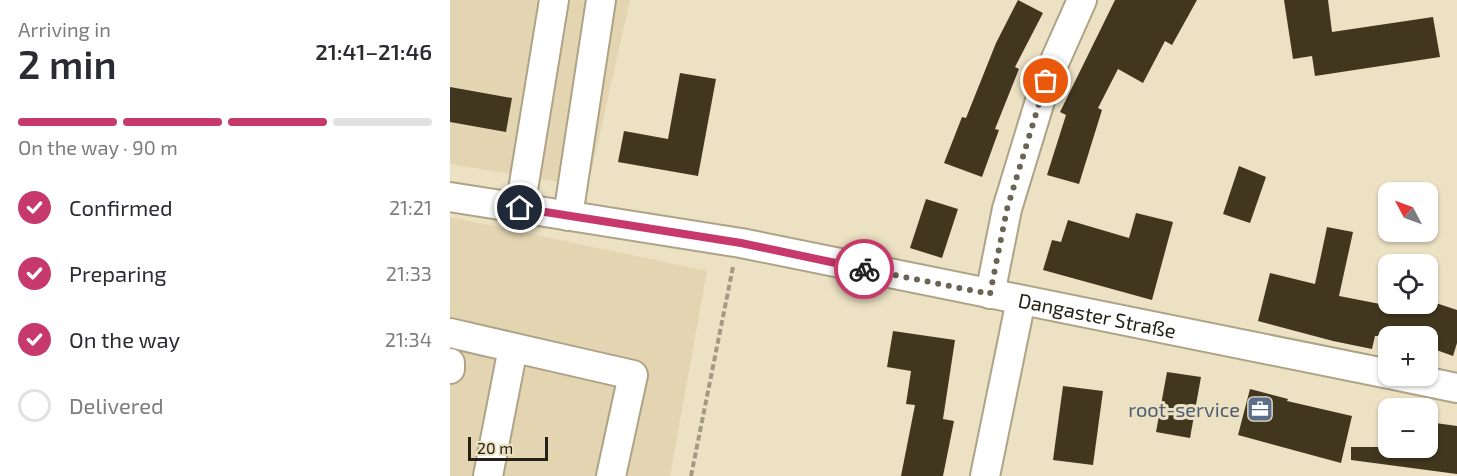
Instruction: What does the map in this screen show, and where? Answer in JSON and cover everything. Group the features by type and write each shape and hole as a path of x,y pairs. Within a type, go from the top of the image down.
{"street":[{"path":"520,208 554,0"},
{"path":"568,216 601,0"},
{"path":"990,294 1007,209 1043,92 1082,0"},
{"name":"Dangaster Straße","path":"450,197 732,242 1378,372"},
{"path":"985,476 1022,300"},
{"path":"450,333 633,375 611,476"},
{"path":"488,476 513,348"},
{"path":"450,363 450,369"},
{"path":"1438,384 1457,388"}],"path":[{"path":"691,476 733,268 732,242"}],"shaded area":[{"path":"450,0 630,0 588,187 450,164"},
{"path":"450,217 707,271 670,476 450,476"}],"building":[{"path":"1018,0 1043,13 1015,67 1019,69 995,129 999,130 982,177 944,163 962,117 966,118 996,43"},
{"path":"1115,0 1197,0 1172,45 1165,41 1143,83 1118,69 1098,108 1102,110 1079,184 1047,175 1066,115 1060,112"},
{"path":"1284,0 1328,0 1332,32 1433,17 1440,57 1315,76 1312,56 1293,59"},
{"path":"680,73 716,79 698,176 618,162 624,131 668,139"},
{"path":"450,87 512,98 506,132 450,122"},
{"path":"1239,166 1266,177 1250,223 1223,214"},
{"path":"926,199 958,209 942,258 910,248"},
{"path":"1136,213 1173,222 1152,300 1043,270 1052,240 1061,242 1068,220 1129,238"},
{"path":"1327,227 1353,232 1339,296 1378,304 1378,314 1438,314 1438,304 1457,310 1457,343 1453,356 1438,351 1438,326 1378,326 1378,336 1375,336 1372,349 1258,321 1270,273 1315,284"},
{"path":"893,331 955,340 943,419 954,421 943,476 901,476 915,405 906,404 911,371 887,367"},
{"path":"1167,372 1201,377 1190,438 1156,432"},
{"path":"1063,386 1103,391 1093,465 1053,460"},
{"path":"1250,389 1288,399 1287,401 1352,416 1341,463 1238,435"},
{"path":"1438,423 1457,426 1457,474 1351,460 1351,447 1378,447 1378,458 1438,458"}],"way so far":[{"path":"864,269 990,294 1007,209 1046,81"}],"place":[{"name":"root-service","path":"1260,409"}],"route":[{"path":"520,208 741,243 864,269"}]}
